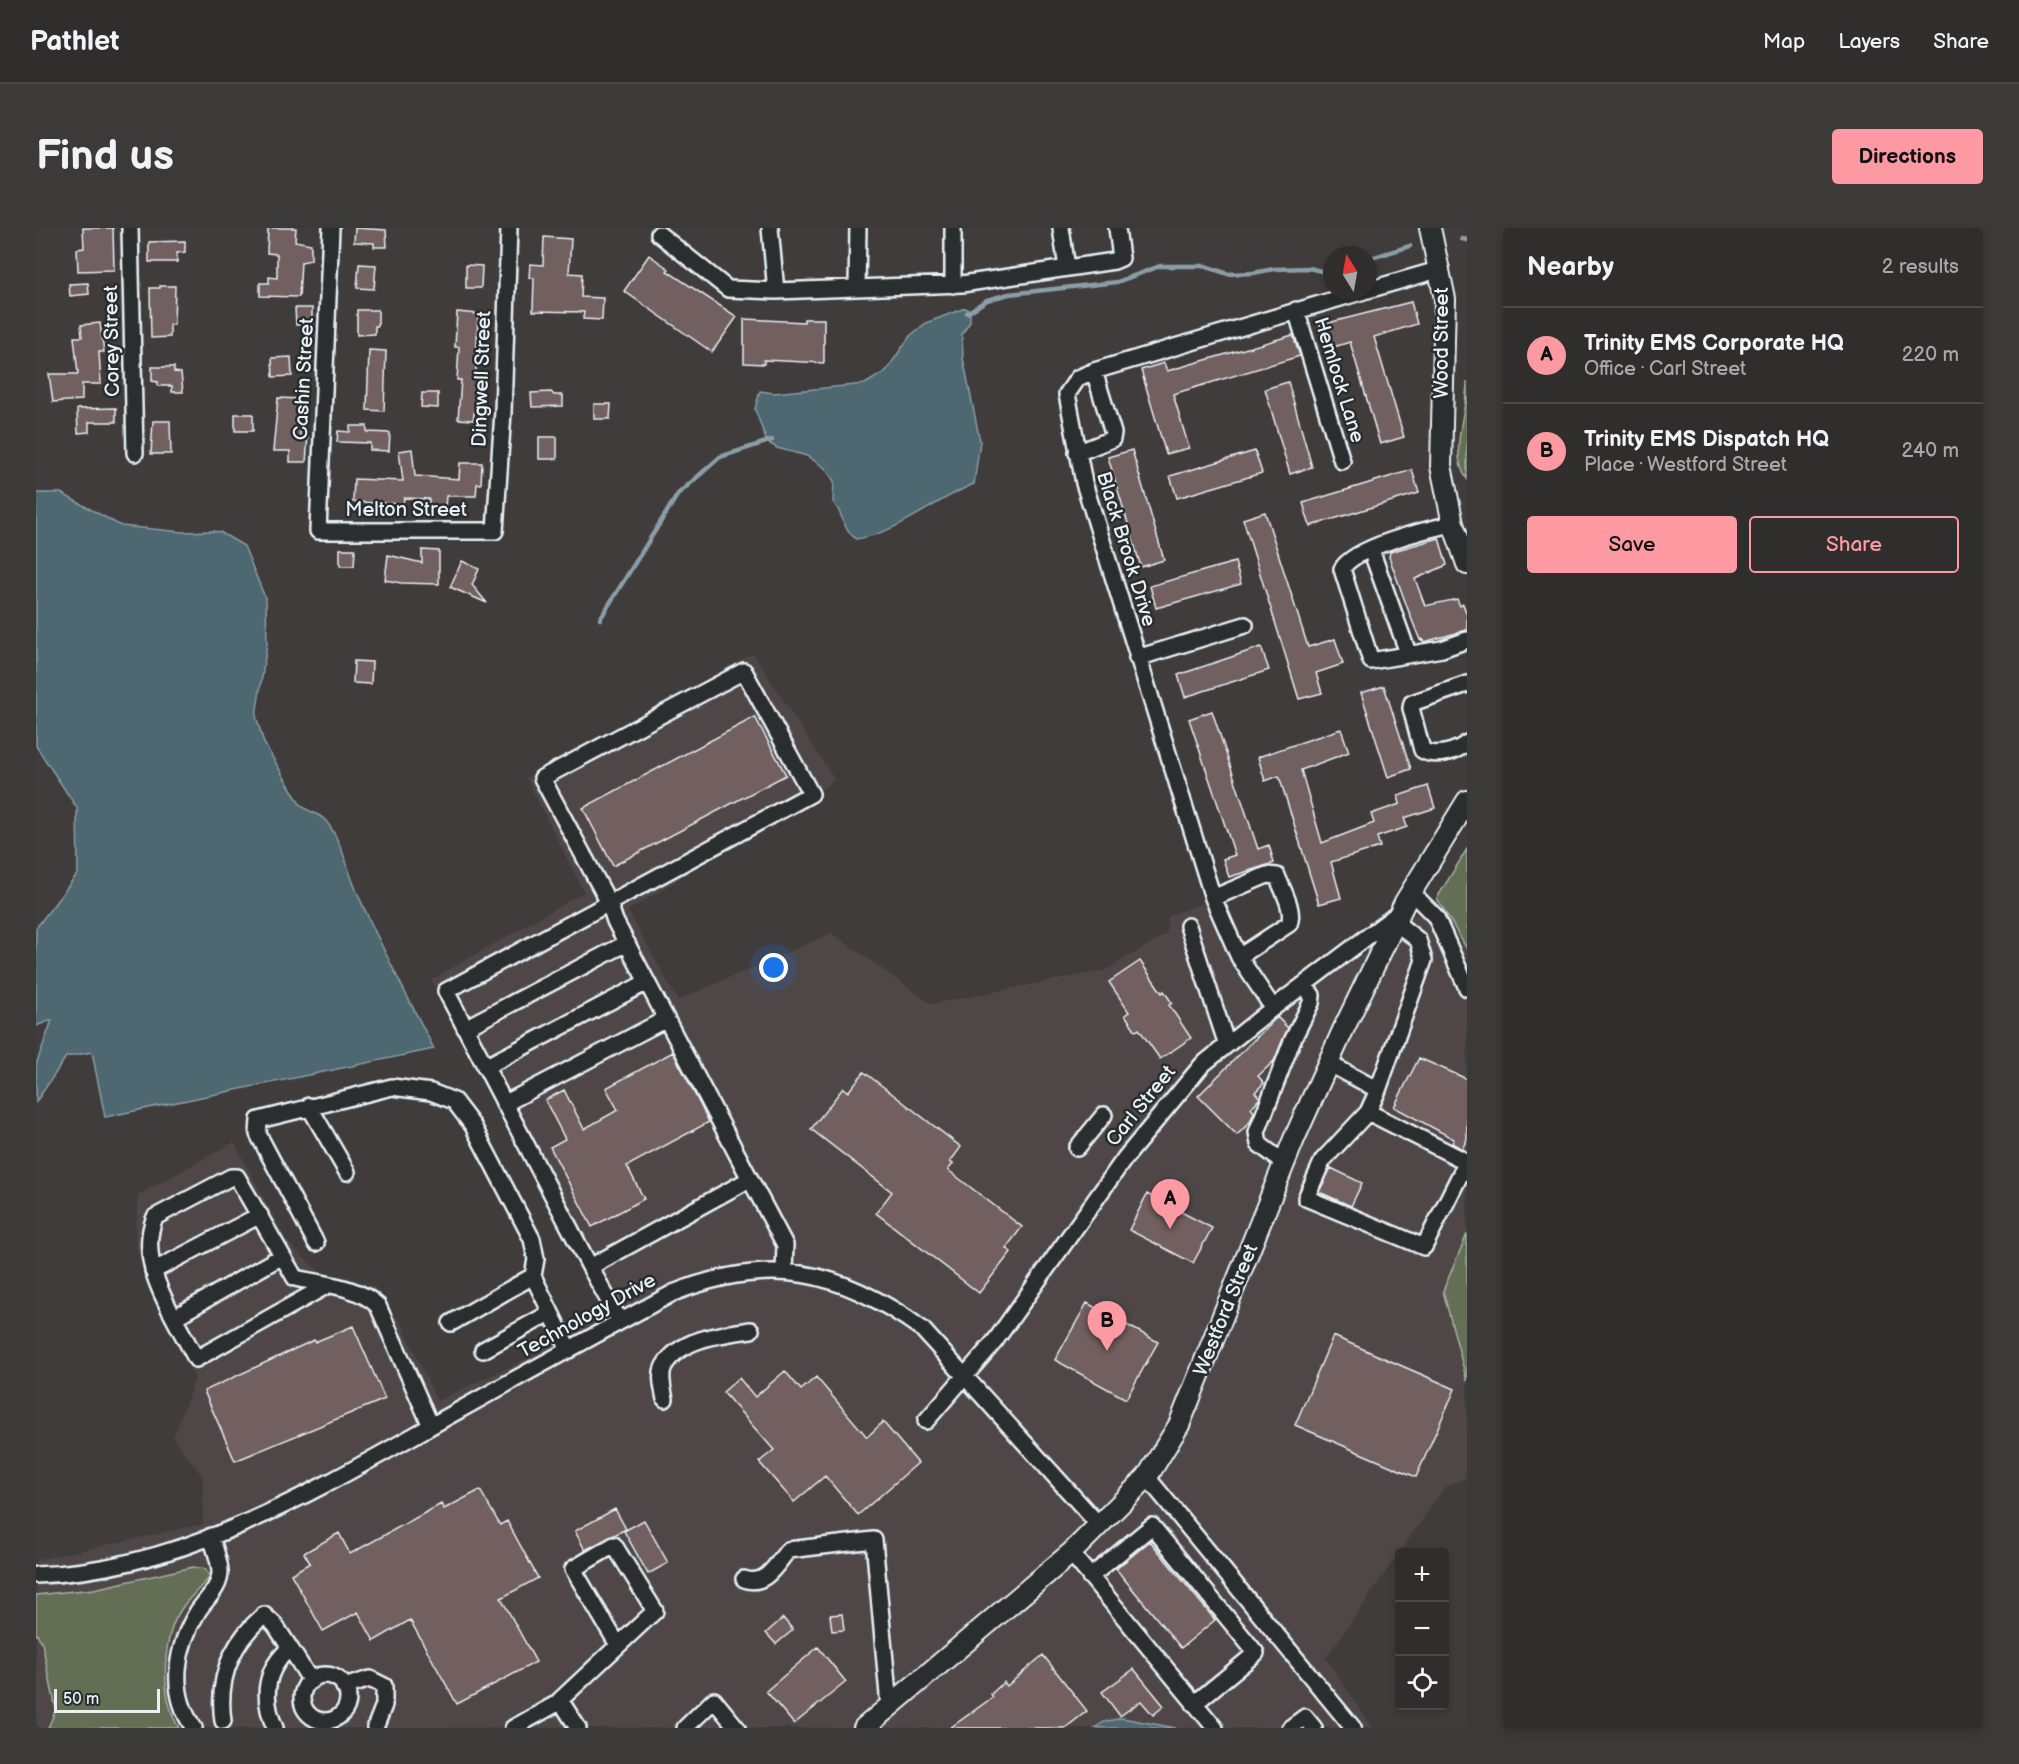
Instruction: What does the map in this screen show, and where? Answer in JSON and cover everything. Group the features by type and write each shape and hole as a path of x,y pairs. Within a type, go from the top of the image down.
{"main road":[{"name":"Wood Street","path":"1430,228 1445,299 1441,466 1467,564"},
{"name":"Westford Street","path":"864,1728 1071,1553 1147,1477 1179,1425 1284,1163 1328,1063 1411,892 1467,801"}],"street":[{"name":"Corey Street","path":"130,228 135,453"},
{"name":"Cashin Street","path":"318,531 331,228"},
{"name":"Dingwell Street","path":"495,531 503,412 509,228"},
{"path":"770,228 776,291"},
{"path":"858,228 858,288"},
{"path":"952,228 953,285"},
{"path":"1061,228 1067,268"},
{"path":"659,234 728,289 776,291 953,285 1067,268 1121,258 1117,228"},
{"name":"Black Brook Drive","path":"1377,287 1440,269"},
{"name":"Black Brook Drive","path":"1273,1008 1239,957 1213,898 1084,483 1068,394 1078,378 1094,371 1331,300"},
{"name":"Hemlock Lane","path":"1296,310 1341,461"},
{"path":"1077,453 1112,439 1113,434 1094,371"},
{"name":"Melton Street","path":"318,531 495,531"},
{"path":"1459,532 1371,550 1346,561 1342,569 1371,661 1408,653 1431,651 1467,640"},
{"path":"1371,550 1408,653"},
{"path":"1137,658 1245,625"},
{"path":"620,1321 446,991 609,903 812,794 744,671 542,778 609,903 666,1019 785,1245 784,1272"},
{"path":"1467,684 1412,703 1411,708 1422,750 1436,754 1467,744"},
{"path":"1213,898 1267,875 1277,876 1292,918 1289,924 1239,957"},
{"path":"1411,892 1436,917 1467,988"},
{"path":"1368,1112 1466,1162 1424,1247 1306,1198 1323,1160 1368,1112 1424,960 1418,940 1398,917"},
{"name":"Carl Street","path":"926,1421 995,1341 1125,1158 1202,1065 1303,984 1398,917"},
{"path":"1188,926 1227,1045"},
{"path":"465,1028 627,943"},
{"path":"485,1067 647,982"},
{"path":"1284,1163 1259,1144 1257,1132 1292,1041 1311,1004 1312,995 1303,984"},
{"path":"504,1104 666,1019"},
{"path":"1328,1063 1378,1090"},
{"path":"316,1243 258,1134 259,1120 392,1087 431,1092 454,1101 473,1126 532,1239 536,1259 534,1276 569,1350"},
{"path":"309,1106 347,1172"},
{"path":"1077,1148 1104,1115"},
{"path":"326,1286 196,1359 153,1271 148,1246 155,1217 237,1177 295,1278 370,1297 378,1306 431,1426"},
{"path":"590,1267 750,1179"},
{"path":"153,1271 260,1215"},
{"path":"175,1317 282,1256"},
{"name":"Technology Drive","path":"36,1575 105,1567 211,1536 284,1505 673,1293 705,1281 737,1273 784,1272 827,1280 862,1291 891,1306 922,1329 1099,1525"},
{"path":"451,1323 534,1276"},
{"path":"483,1350 550,1313"},
{"path":"665,1399 663,1367 674,1354 696,1341 751,1330"},
{"path":"1147,1477 1353,1728"},
{"path":"1090,1577 1152,1526 1256,1653 1194,1704"},
{"path":"194,1728 187,1718 177,1679 178,1656 183,1638 198,1611 217,1585 220,1572 211,1536"},
{"path":"744,1579 751,1581 766,1577 788,1550 874,1539 889,1706"},
{"path":"513,1728 560,1700 655,1611 615,1545 573,1569 618,1645"},
{"path":"1071,1553 1215,1728"},
{"path":"223,1721 221,1695 225,1670 240,1640 264,1615 275,1625 311,1680"},
{"path":"275,1728 268,1712 267,1686 279,1658 290,1648"},
{"path":"329,1676 344,1687 347,1696 345,1709 334,1719 323,1724 304,1708 302,1694 311,1680 329,1676"},
{"path":"344,1687 370,1679 384,1686 384,1705 375,1728"},
{"path":"560,1700 578,1728"},
{"path":"1290,1728 1305,1717 1314,1728"},
{"path":"688,1725 713,1718 736,1727"}],"shaded area":[{"path":"753,653 835,780 628,911 678,1000 832,933 931,1004 1106,970 1167,934 1168,916 1206,902 1257,1003 1362,956 1437,898 1467,949 1467,1234 1443,1291 1467,1381 1467,1477 1445,1487 1403,1548 1395,1548 1395,1559 1326,1658 1372,1728 36,1728 36,1560 203,1524 203,1477 173,1438 195,1378 149,1289 135,1239 138,1195 234,1142 288,1243 320,1272 375,1287 404,1328 437,1401 531,1357 603,1312 431,980 584,892 526,778"}],"green space":[{"path":"1467,382 1467,479 1459,457 1459,445"},
{"path":"1467,849 1467,949 1437,898"},
{"path":"1467,1234 1467,1381 1443,1291"},
{"path":"193,1567 205,1569 210,1577 182,1608 175,1620 167,1651 168,1700 179,1728 48,1728 56,1709 42,1643 36,1633 36,1595 94,1589"}],"water":[{"path":"965,308 970,310 970,322 962,334 963,358 980,441 974,484 887,530 856,539 848,531 833,502 834,481 825,468 807,456 777,448 767,442 755,409 760,391 774,393 865,384 886,371 910,336 926,323"},
{"path":"36,493 61,493 121,526 183,532 220,532 244,546 266,600 267,644 256,716 264,743 300,804 323,818 332,829 375,932 434,1049 105,1117 92,1052 66,1057 36,1102 36,1065 52,1020 36,1026 36,928 78,873 77,808 36,746"},
{"path":"1122,1718 1176,1728 1095,1728 1104,1722"}],"building":[{"path":"83,228 113,228 114,270 78,271 77,249 84,248"},
{"path":"268,228 296,228 295,241 311,244 311,260 301,262 299,297 260,296 260,283 269,283 269,277 277,278 277,254 267,253"},
{"path":"355,228 386,230 387,247 374,247 374,243 354,242"},
{"path":"544,237 571,239 569,273 582,274 581,297 603,298 602,320 583,319 584,312 533,311 534,278 529,278 530,264 543,265"},
{"path":"185,241 185,252 177,253 177,262 149,262 149,242"},
{"path":"649,255 669,269 667,271 737,317 712,352 624,291"},
{"path":"359,264 376,265 374,289 357,288"},
{"path":"466,265 482,266 481,288 466,288"},
{"path":"88,283 89,294 70,296 69,284"},
{"path":"160,286 175,286 174,325 170,325 170,337 151,338 150,288 160,288"},
{"path":"1411,302 1417,324 1374,337 1404,437 1380,444 1350,342 1327,349 1320,325"},
{"path":"295,308 312,308 312,325 296,325"},
{"path":"357,310 378,310 378,326 375,326 375,334 357,335"},
{"path":"457,312 478,314 475,398 477,398 473,420 458,419 461,380 457,380 459,347 455,347"},
{"path":"744,319 804,322 804,319 824,319 824,363 764,360 764,364 744,363"},
{"path":"100,323 104,352 99,352 101,384 82,384 82,400 53,402 49,374 78,374 74,337 82,337 81,325"},
{"path":"1293,335 1300,356 1173,394 1189,448 1166,454 1141,370 1164,363 1167,371"},
{"path":"369,350 386,351 384,411 367,410"},
{"path":"291,357 292,376 273,377 272,358"},
{"path":"152,367 174,367 174,372 181,373 183,392 172,392 172,386 158,386 158,382 152,381"},
{"path":"1288,382 1312,467 1290,474 1265,389"},
{"path":"551,392 554,395 563,395 563,406 532,407 531,393"},
{"path":"422,393 438,393 438,408 421,407"},
{"path":"278,398 301,399 300,436 308,436 306,462 290,462 290,451 273,451"},
{"path":"594,404 611,404 610,419 594,419"},
{"path":"116,408 116,422 89,422 89,432 78,433 77,409"},
{"path":"235,414 253,414 253,431 235,431"},
{"path":"153,421 170,421 171,454 151,454"},
{"path":"350,426 367,426 367,432 390,433 389,451 370,450 370,443 337,442 338,431 350,432"},
{"path":"539,437 557,437 557,459 539,459"},
{"path":"412,449 415,476 459,479 460,463 482,463 481,484 477,484 476,496 446,496 445,507 429,506 429,499 404,498 403,504 353,502 354,479 403,481 399,451"},
{"path":"1132,450 1164,560 1141,567 1108,457"},
{"path":"1255,451 1262,473 1177,498 1170,476"},
{"path":"1412,470 1419,493 1310,526 1303,503"},
{"path":"1265,512 1308,647 1335,639 1343,664 1316,673 1322,693 1299,699 1243,519"},
{"path":"1439,538 1447,565 1415,579 1425,606 1457,599 1460,606 1463,604 1467,615 1467,630 1424,642 1420,640 1389,557 1390,552"},
{"path":"340,549 355,549 354,566 340,566"},
{"path":"422,550 439,551 439,584 401,583 385,580 388,555 422,563"},
{"path":"462,561 479,569 472,585 487,603 450,587"},
{"path":"1235,562 1241,584 1156,608 1150,586"},
{"path":"1261,647 1269,670 1185,697 1178,675"},
{"path":"354,661 372,662 371,684 353,683"},
{"path":"1384,686 1411,769 1388,777 1361,693"},
{"path":"1212,711 1258,849 1269,845 1274,863 1229,877 1223,859 1235,855 1189,719"},
{"path":"755,717 786,775 613,866 583,808"},
{"path":"1341,729 1349,752 1301,770 1322,843 1374,823 1371,814 1400,804 1398,796 1428,786 1435,808 1404,818 1407,827 1377,837 1380,847 1331,862 1341,898 1319,904 1279,776 1265,781 1258,757"},
{"path":"1140,961 1162,993 1164,991 1172,1003 1169,1005 1191,1038 1160,1059 1139,1029 1136,1031 1125,1015 1129,1012 1109,982"},
{"path":"1277,1017 1288,1028 1274,1061 1258,1076 1264,1083 1255,1092 1260,1098 1251,1108 1254,1112 1250,1122 1237,1135 1198,1096"},
{"path":"673,1052 709,1122 627,1166 644,1199 592,1227 550,1147 565,1139 545,1100 564,1090 584,1129 618,1110 606,1088"},
{"path":"1419,1058 1467,1079 1467,1139 1462,1149 1452,1143 1454,1139 1394,1107"},
{"path":"864,1072 961,1147 950,1162 953,1164 948,1170 1022,1227 1006,1248 1011,1252 979,1293 876,1213 892,1192 811,1129 843,1088 848,1092"},
{"path":"1331,1168 1362,1183 1351,1206 1319,1192"},
{"path":"1147,1194 1212,1228 1193,1263 1129,1230"},
{"path":"1087,1303 1158,1342 1126,1399 1055,1360"},
{"path":"353,1326 385,1399 235,1461 204,1391 314,1340 315,1342"},
{"path":"1333,1336 1455,1389 1416,1477 1295,1425"},
{"path":"785,1371 801,1390 816,1377 867,1437 883,1422 918,1463 858,1515 825,1476 794,1502 759,1462 774,1450 723,1392 739,1378 755,1397"},
{"path":"480,1490 500,1525 507,1521 538,1578 501,1598 536,1662 457,1704 410,1620 374,1641 358,1612 323,1631 291,1574 310,1563 304,1553 339,1533 350,1554 441,1504 444,1509"},
{"path":"615,1509 626,1529 585,1550 575,1531"},
{"path":"644,1520 668,1563 648,1574 624,1531"},
{"path":"1150,1541 1215,1620 1181,1648 1116,1569"},
{"path":"842,1614 844,1630 832,1631 830,1615"},
{"path":"783,1618 793,1630 776,1644 766,1633"},
{"path":"818,1647 846,1682 794,1724 766,1691"},
{"path":"1043,1655 1087,1711 1065,1728 950,1728 993,1697 991,1694 1004,1682 1007,1686"},
{"path":"1134,1669 1164,1706 1153,1715 1141,1701 1120,1716 1102,1692"}],"waterway":[{"path":"1462,239 1467,240"},
{"path":"1377,256 1410,246"},
{"path":"967,313 987,300 1009,294 1117,282 1160,266 1205,266 1228,274 1309,268 1323,272"},
{"path":"600,619 678,494 720,457 772,440"}],"place":[{"name":"Trinity EMS Corporate HQ","path":"1170,1229"},
{"name":"Trinity EMS Dispatch HQ","path":"1107,1351"}]}
